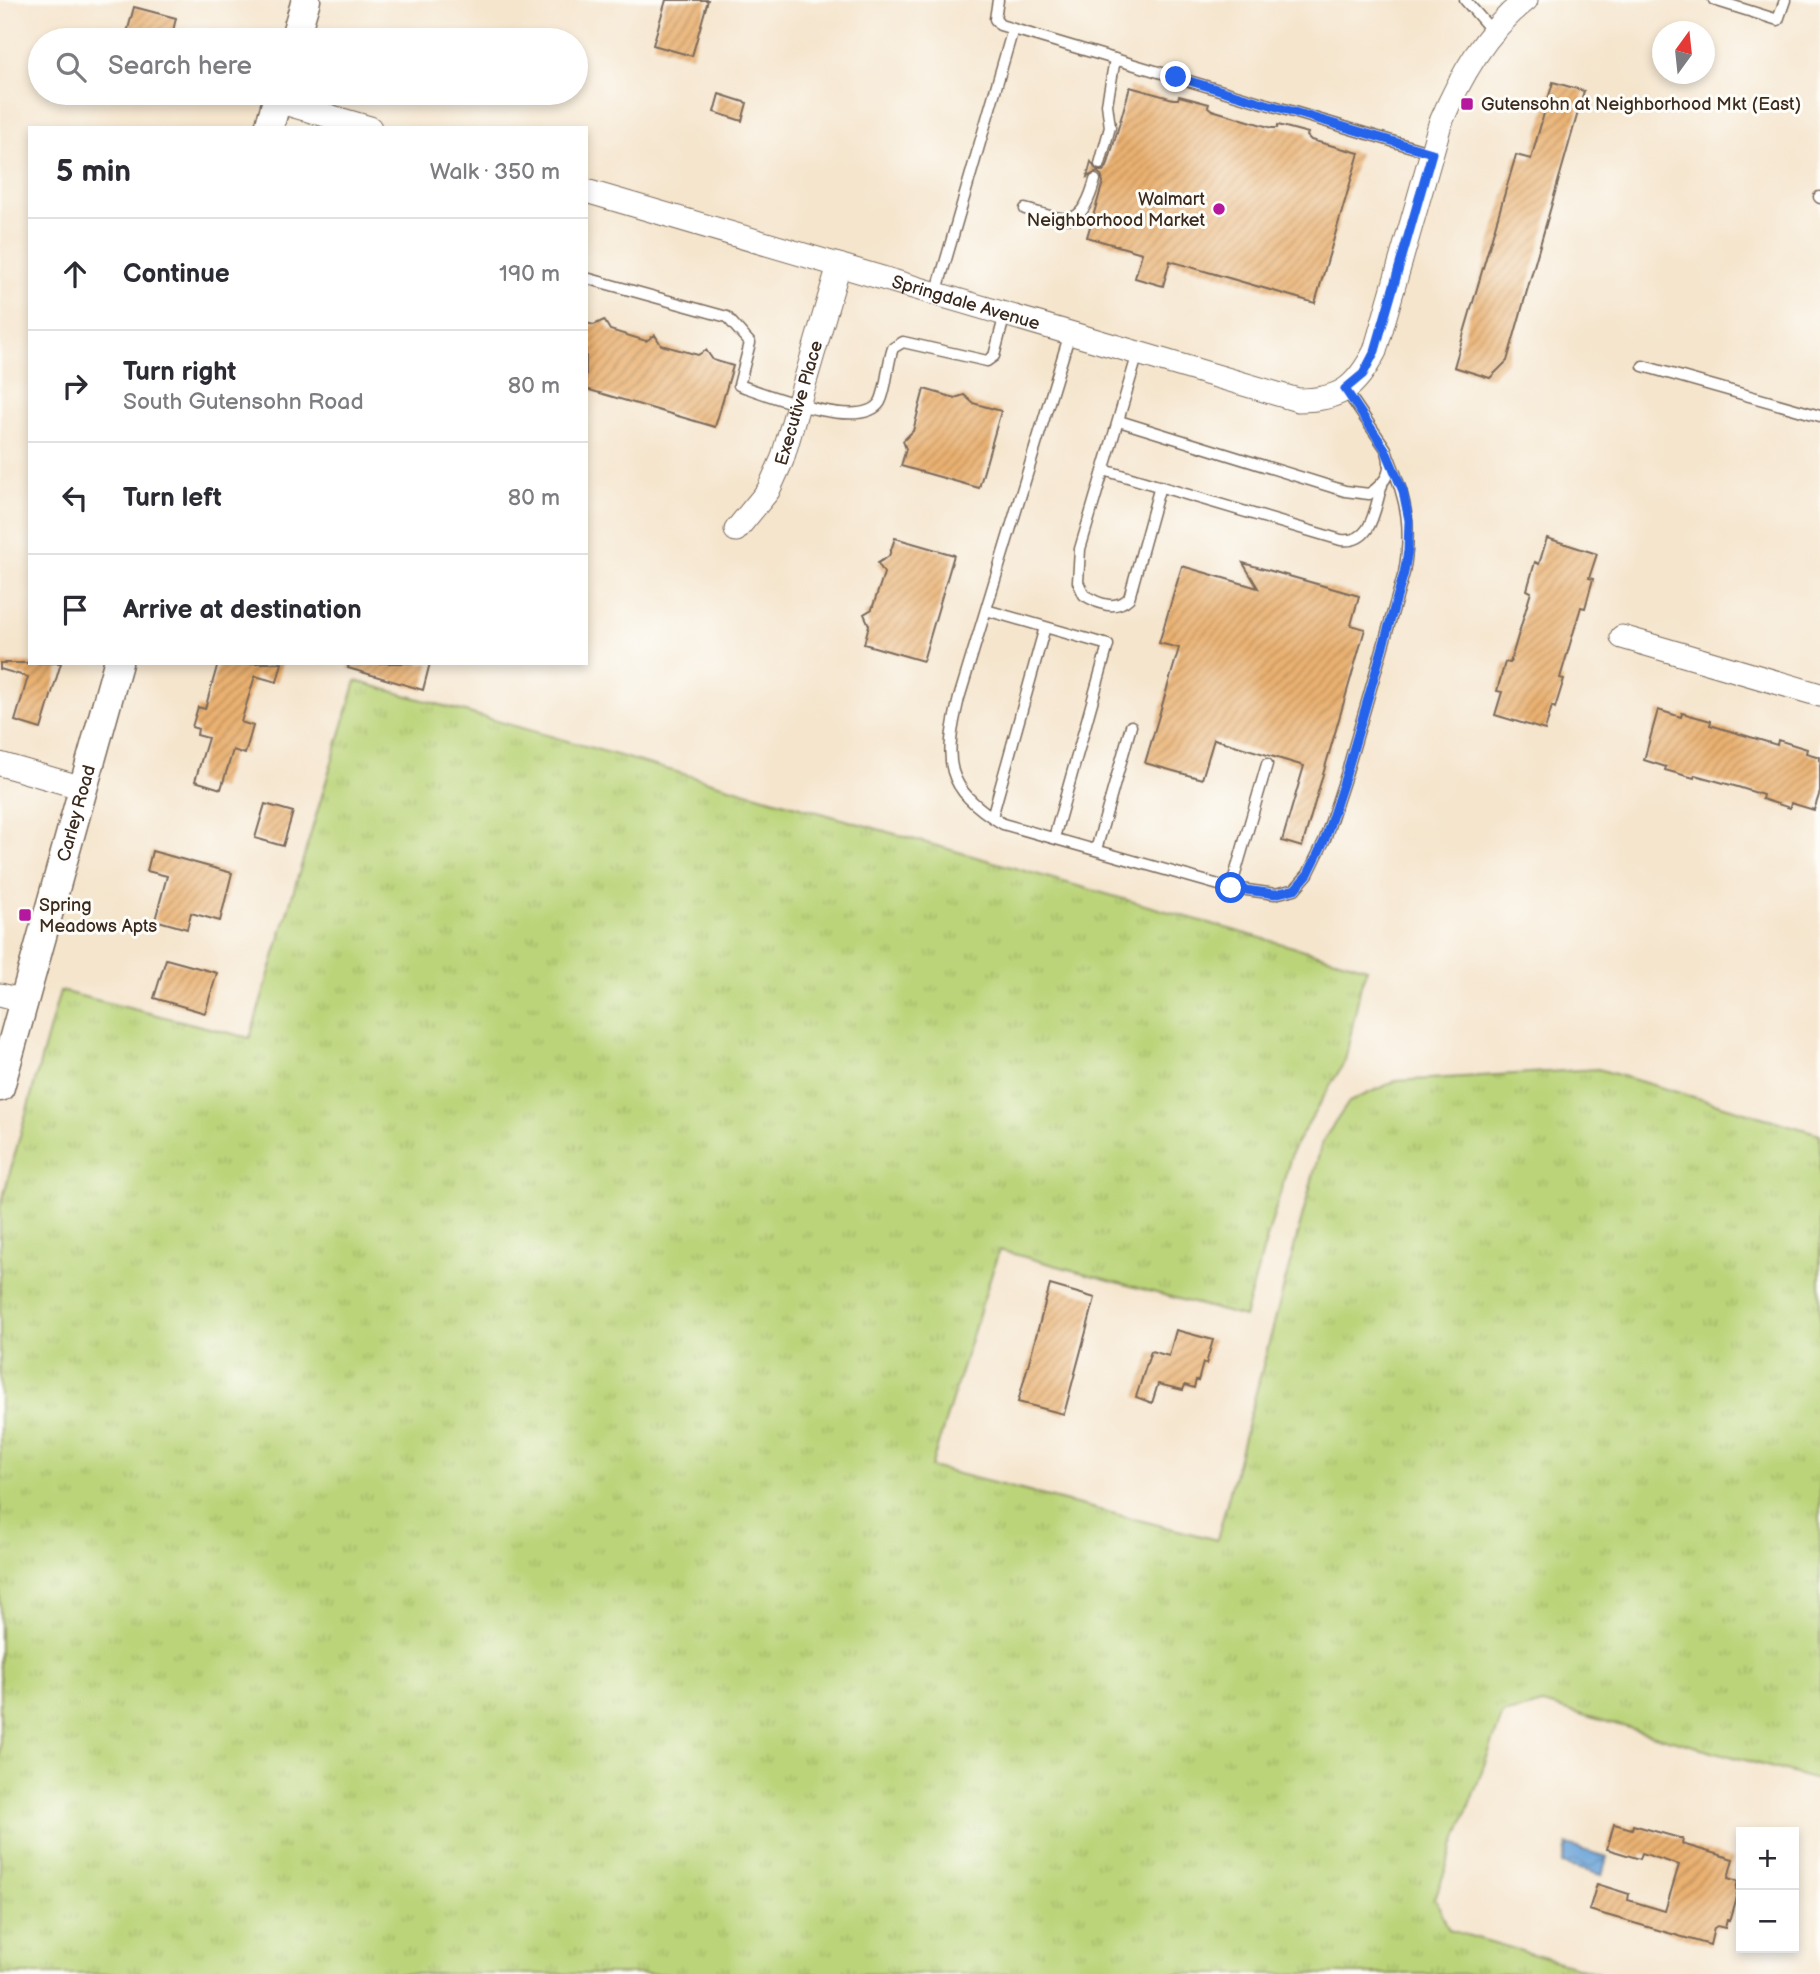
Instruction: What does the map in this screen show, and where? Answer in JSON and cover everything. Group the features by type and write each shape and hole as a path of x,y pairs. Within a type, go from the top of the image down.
{"street":[{"path":"298,28 306,0"},
{"path":"1345,389 1363,374 1375,351 1440,124 1455,90 1469,64 1494,32 1526,0"},
{"path":"270,126 276,105"},
{"path":"302,105 364,126"},
{"name":"Springdale Avenue","path":"588,192 1298,400 1324,400 1345,389"},
{"name":"Executive Place","path":"736,530 768,491 782,460 839,265"},
{"path":"1622,636 1820,695"},
{"name":"Carley Road","path":"0,1087 12,998 83,788 117,665"},
{"path":"0,764 83,788"}],"lane":[{"path":"998,0 995,19 1000,25 1432,153"},
{"path":"1465,0 1494,32"},
{"path":"1714,0 1779,20 1785,0"},
{"path":"936,294 1013,29"},
{"path":"1100,164 1110,127 1107,104 1115,59"},
{"path":"1025,209 1061,219 1072,218 1088,205 1096,180"},
{"path":"588,279 727,317 750,343 738,385 798,405 846,412 871,410 879,404 893,348 903,342 987,361 994,356 1005,314"},
{"path":"1070,333 959,698 949,757 953,775 963,792 983,812 1003,824 1231,888 1275,894 1295,889 1308,874 1325,839 1394,613 1408,551 1407,510 1403,491 1385,449 1345,389"},
{"path":"1138,353 1080,549 1077,568 1084,595 1110,606 1122,604 1129,598 1160,486"},
{"path":"1643,366 1820,416"},
{"path":"1119,421 1345,491 1369,494 1388,474 1390,460"},
{"path":"1104,470 1352,541 1360,538 1369,528 1382,482"},
{"path":"986,610 1108,645 1055,838"},
{"path":"992,817 1045,627"},
{"path":"1096,850 1131,726"},
{"path":"1231,888 1267,764"}],"green space":[{"path":"356,681 1367,968 1345,1061 1293,1149 1244,1317 999,1250 931,1467 1217,1540 1322,1142 1349,1102 1395,1081 1598,1069 1820,1134 1820,1781 1543,1704 1503,1714 1435,1898 1449,1930 1601,1974 0,1974 0,1208 60,991 250,1038"}],"water":[{"path":"1567,1845 1607,1857 1602,1875 1562,1864"}],"building":[{"path":"666,0 708,0 692,56 653,45"},
{"path":"134,7 176,18 174,28 128,28"},
{"path":"1553,82 1584,91 1507,361 1490,378 1454,367 1516,155 1531,159"},
{"name":"Walmart Neighborhood Market","path":"1130,87 1173,99 1178,99 1179,96 1209,104 1208,107 1212,110 1272,128 1277,128 1278,125 1308,133 1307,136 1311,140 1359,153 1315,303 1170,261 1163,286 1135,278 1142,253 1087,237 1103,182 1097,172 1087,177 1091,162 1097,171 1103,171 1107,167"},
{"path":"719,94 747,103 742,121 714,112"},
{"path":"604,320 610,330 646,341 655,335 661,345 698,355 706,350 713,360 733,366 715,427 588,390 588,324 594,325"},
{"path":"924,389 955,398 964,395 973,403 1001,411 979,488 901,466 906,449 903,441 913,431"},
{"path":"895,538 954,555 923,661 864,644 869,625 864,614 872,609 884,573 878,563 889,556"},
{"path":"1547,538 1597,554 1589,578 1593,579 1585,608 1581,607 1560,678 1564,679 1545,730 1495,715 1502,692 1497,691 1505,662 1510,663 1531,592 1527,590 1535,562 1539,564"},
{"path":"1243,563 1359,596 1351,625 1365,629 1302,847 1282,841 1304,766 1214,739 1202,779 1145,763 1179,648 1159,643 1182,566 1258,588"},
{"path":"0,663 60,665 41,729 15,721 28,677 0,669"},
{"path":"217,665 281,665 277,682 255,676 241,722 253,726 245,754 233,750 221,789 195,781 208,738 197,735 198,729 192,727 198,707 205,709"},
{"path":"349,665 429,665 423,690 348,668"},
{"path":"1658,710 1681,717 1682,713 1711,721 1710,725 1777,745 1778,740 1807,749 1806,753 1820,757 1820,792 1814,810 1791,803 1790,808 1762,799 1763,795 1695,775 1694,778 1665,770 1666,767 1644,760"},
{"path":"265,804 293,812 283,846 255,838"},
{"path":"152,851 232,873 220,921 191,913 187,929 155,920 167,876 147,871"},
{"path":"166,959 217,973 205,1013 154,998"},
{"path":"1050,1285 1095,1298 1064,1414 1018,1402"},
{"path":"1176,1330 1213,1340 1206,1364 1203,1363 1194,1388 1185,1385 1183,1390 1158,1384 1152,1403 1136,1397 1151,1351 1169,1356"},
{"path":"1614,1824 1632,1829 1633,1825 1683,1839 1682,1844 1733,1859 1728,1878 1736,1880 1736,1897 1725,1928 1714,1928 1710,1945 1589,1910 1597,1884 1629,1894 1628,1900 1665,1911 1679,1865 1642,1853 1640,1859 1607,1849"}],"place":[{"name":"Gutensohn at Neighborhood Mkt (East)","path":"1467,104"},
{"name":"Walmart Neighborhood Market","path":"1219,209"},
{"name":"Spring Meadows Apts","path":"25,915"}],"route":[{"path":"1176,77 1432,153 1375,351 1363,374 1345,389 1385,449 1403,491 1409,520 1408,551 1394,613 1325,839 1308,874 1295,889 1275,894 1231,888"}]}
